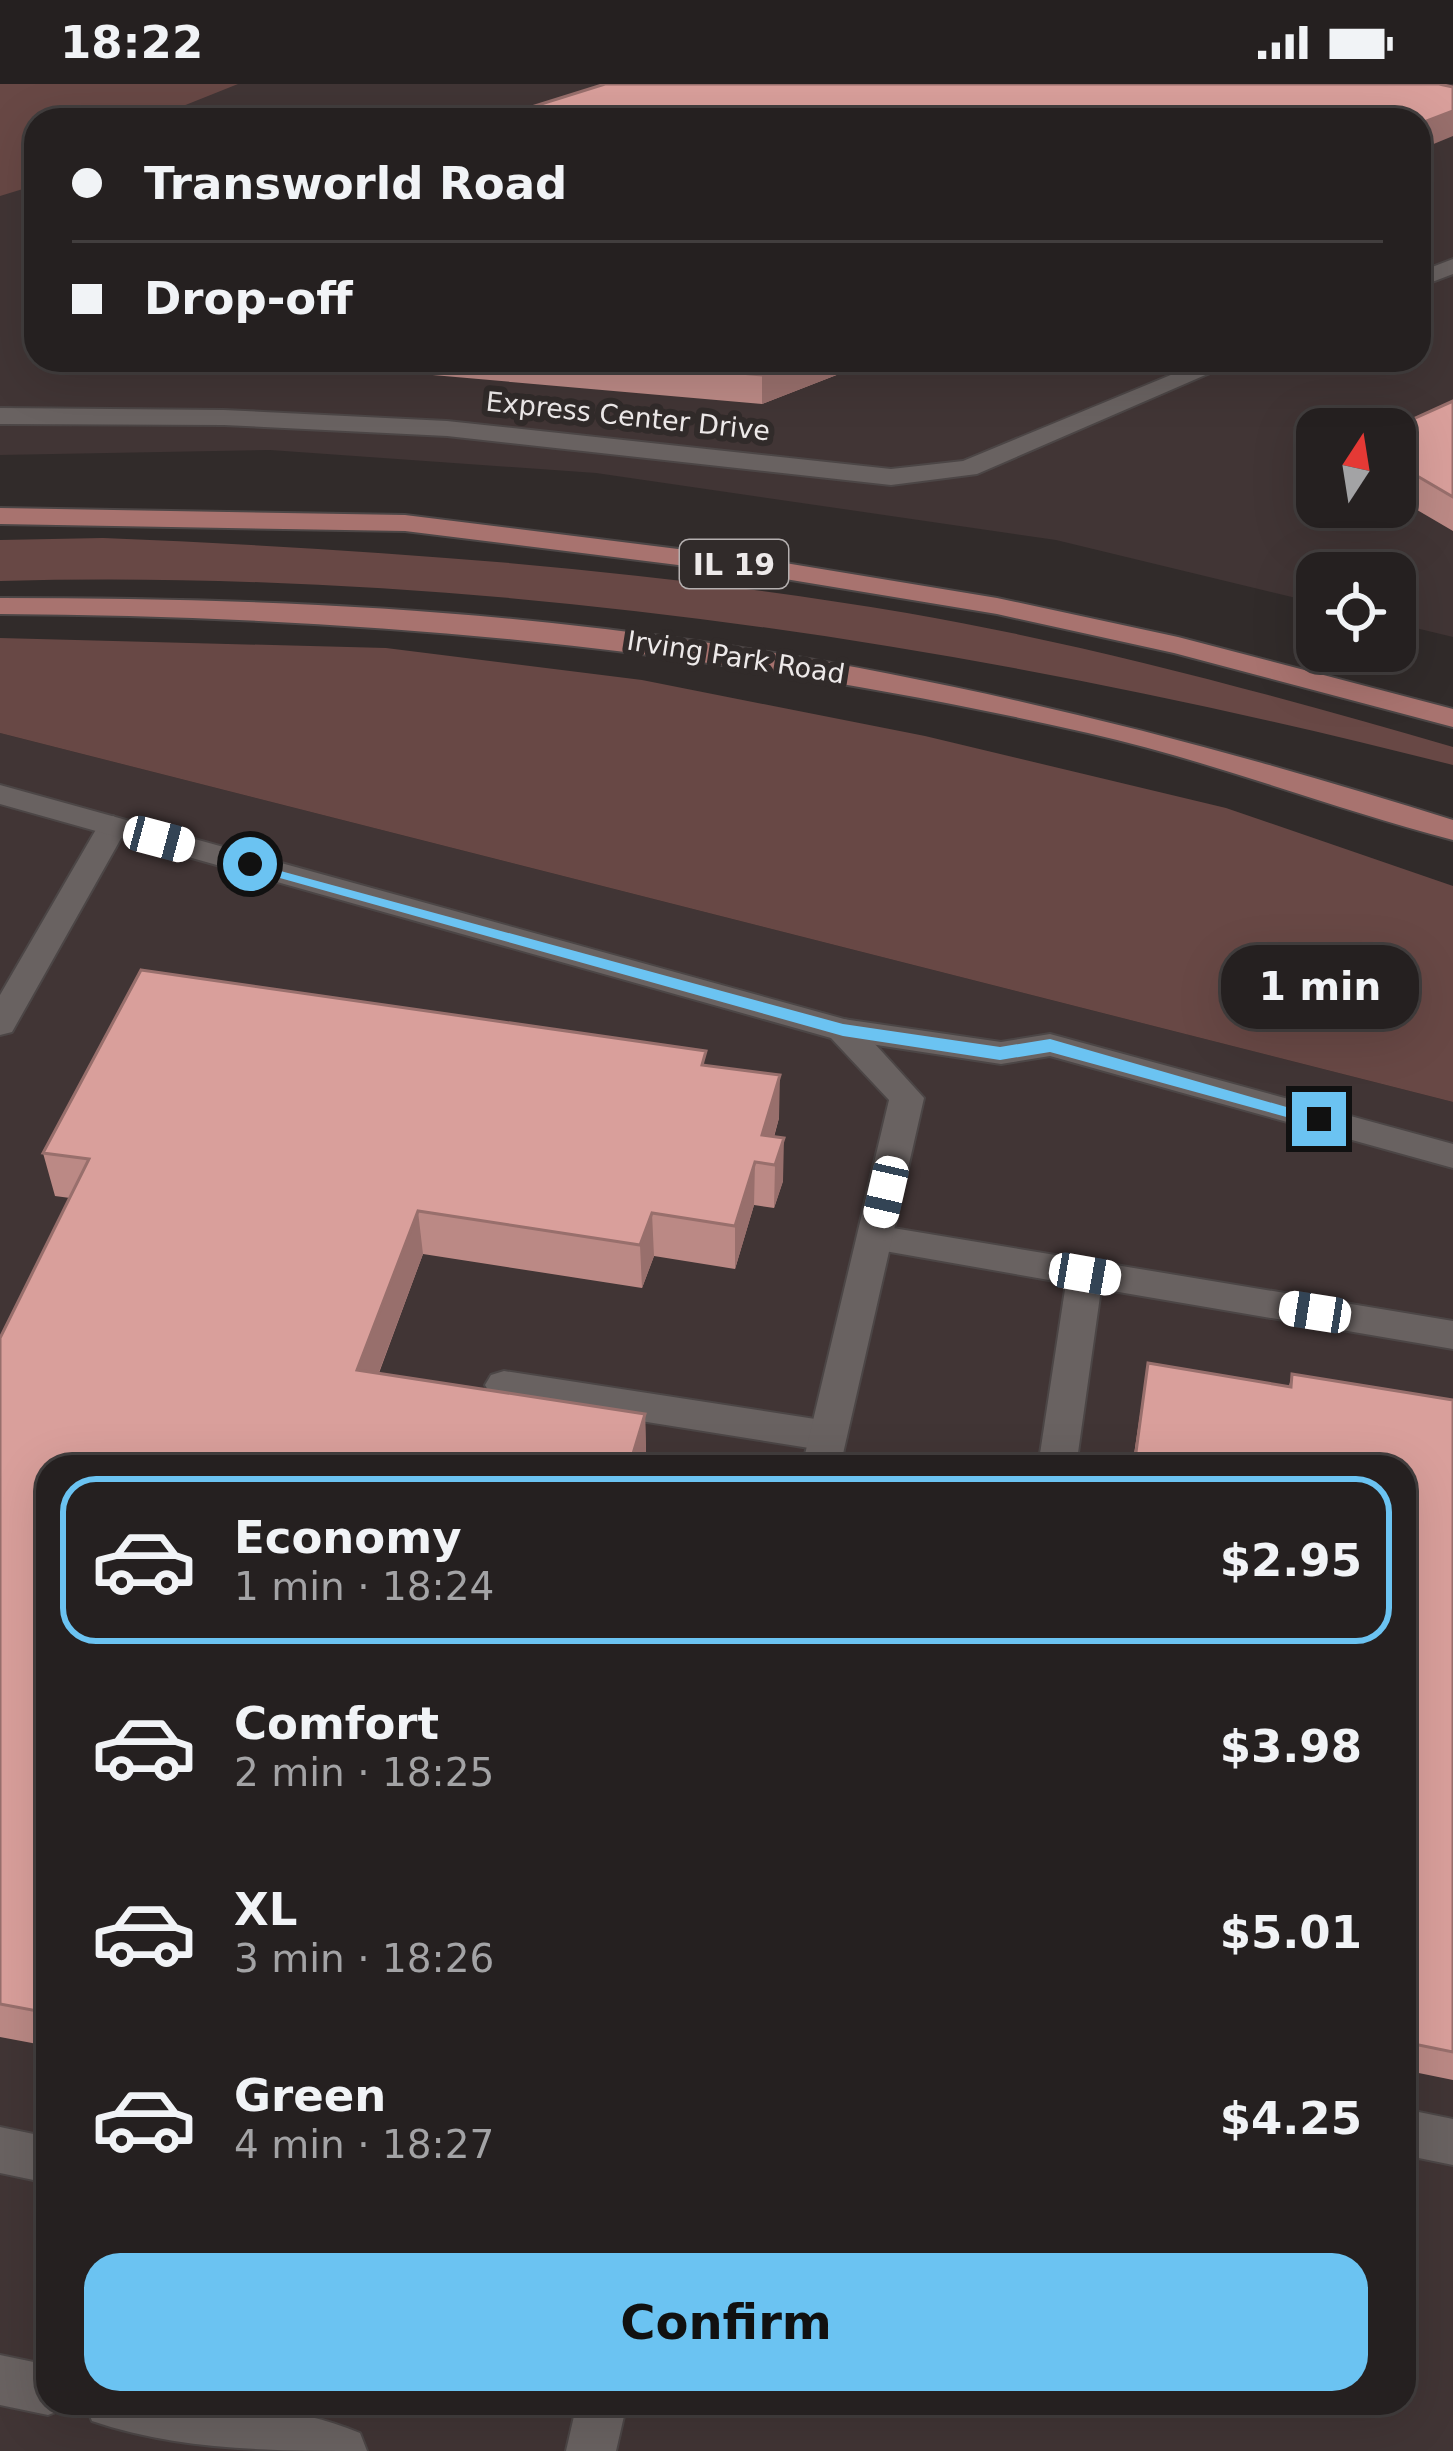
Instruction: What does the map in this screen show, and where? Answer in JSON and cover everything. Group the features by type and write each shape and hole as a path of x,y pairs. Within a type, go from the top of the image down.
{"main road":[{"name":"IL 19","path":"0,516 405,523 767,568 997,606 1178,645 1453,718"},
{"name":"Irving Park Road","path":"0,606 367,615 541,628 790,662 985,700 1213,754 1453,830"}],"street":[{"name":"Express Center Drive","path":"0,416 200,416 388,424 562,436 891,477 968,468 1199,372"},
{"path":"3,801 113,826 843,1030 1000,1053 1050,1046 1453,1156"},
{"path":"0,1024 113,826"},
{"path":"504,1385 825,1451 908,1099 843,1030"},
{"path":"875,1238 1453,1335"},
{"path":"1060,1455 1085,1274"},
{"path":"1416,2134 1453,2142"},
{"path":"0,2150 36,2157"},
{"path":"0,2380 36,2388"},
{"path":"168,2415 343,2451"},
{"path":"591,2451 599,2415"}],"shaded area":[{"path":"0,84 1453,84 1453,637 1416,628 1416,552 1296,552 1296,598 1056,540 596,473 270,450 0,455"},
{"path":"0,84 238,84 178,108 24,108 24,189 0,196"},
{"path":"103,538 305,548 607,572 907,613 1114,656 1318,709 1453,747 1453,765 1096,684 733,623 367,587 183,580 0,581 0,540"},
{"path":"0,638 386,648 642,680 925,736 1226,808 1453,886 1453,1102 0,733"},
{"path":"0,733 1453,1102 1453,2451 0,2451"}],"building":[{"path":"605,84 1453,87 1453,111 1431,119 1431,108 528,108"},
{"path":"1453,401 1453,497 1416,475 1416,418"},
{"path":"141,970 706,1051 702,1065 780,1075 762,1135 784,1138 775,1165 755,1162 735,1226 652,1213 640,1245 418,1211 357,1370 645,1414 633,1455 36,1455 36,2011 0,2004 0,1338 89,1159 43,1153"},
{"path":"1148,1363 1291,1387 1292,1374 1453,1400 1453,2052 1416,2044 1416,1455 1136,1455"}],"route":[{"path":"250,864 843,1030 1000,1053 1050,1046 1319,1119"}]}
